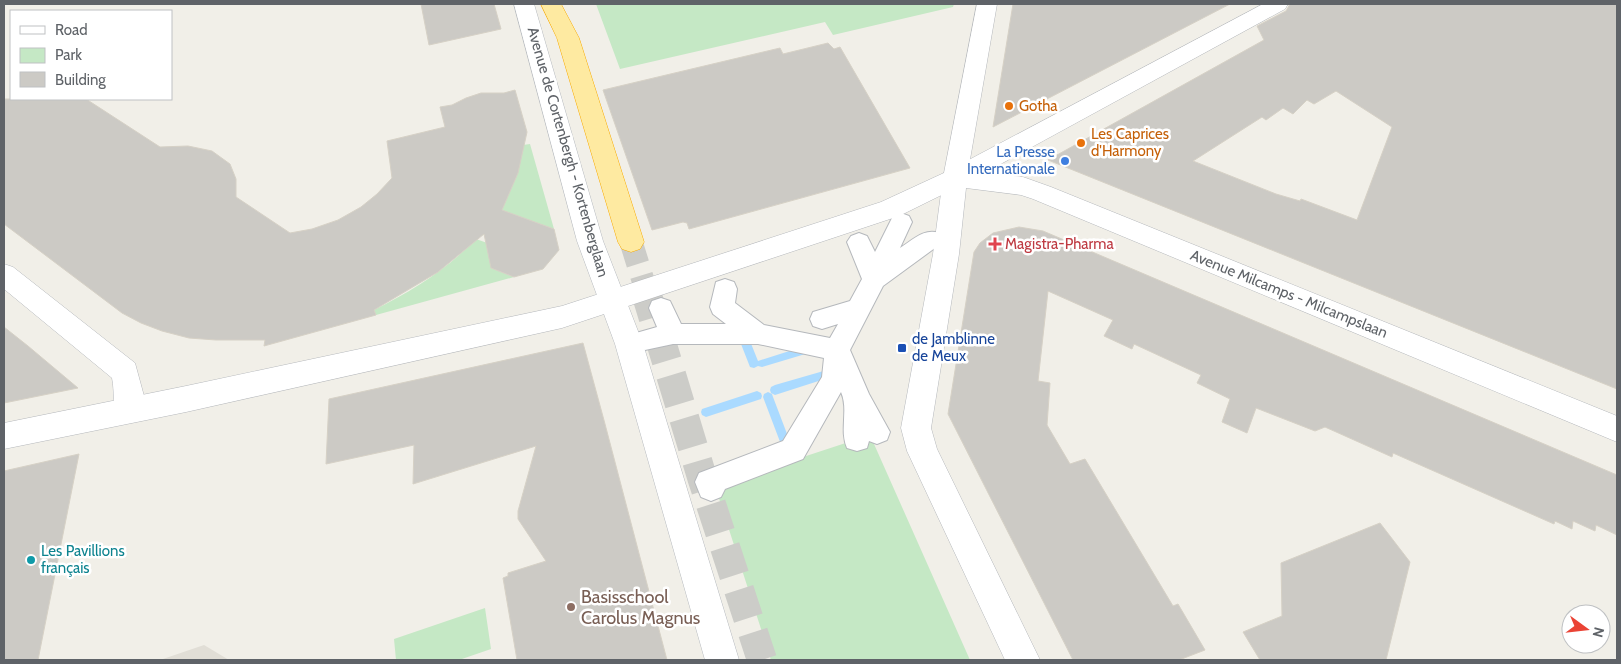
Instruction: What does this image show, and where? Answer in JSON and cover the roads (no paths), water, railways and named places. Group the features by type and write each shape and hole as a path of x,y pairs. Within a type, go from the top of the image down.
{"highway":[{"path":"551,4 568,38 630,242"}],"street":[{"name":"Avenue de Cortenbergh - Kortenberglaan","path":"524,4 556,113 590,241 629,344 722,660"},
{"path":"987,4 955,178 946,254 916,428 922,451 1023,660"},
{"path":"4,436 562,317 890,209 955,178 1278,4"},
{"name":"Avenue Milcamps - Milcampslaan","path":"955,178 1023,186 1042,193 1617,429"},
{"path":"719,482 793,450 835,378 837,350 874,279 859,242"},
{"path":"4,274 125,372 130,396 128,410"},
{"path":"725,289 722,307 758,334"},
{"path":"662,308 674,334"},
{"path":"822,319 859,308"},
{"path":"645,340 674,334 758,334 837,350"},
{"path":"837,350 858,400 867,436"}],"waterway":[{"path":"746,344 754,364"},
{"path":"762,363 802,351"},
{"path":"775,390 827,374"},
{"path":"706,412 757,396"},
{"path":"768,397 787,447"}],"tunnel":[{"path":"631,242 646,290"},
{"path":"645,289 702,477 762,660"}],"place":[{"name":"Gotha","path":"1009,106"},
{"name":"Les Caprices d'Harmony","path":"1081,143"},
{"name":"La Presse Internationale","path":"1065,161"},
{"name":"Magistra-Pharma","path":"995,244"},
{"name":"de Jamblinne de Meux","path":"902,348"},
{"name":"Les Pavillions français","path":"31,560"},
{"name":"Basisschool Carolus Magnus","path":"571,607"}]}
